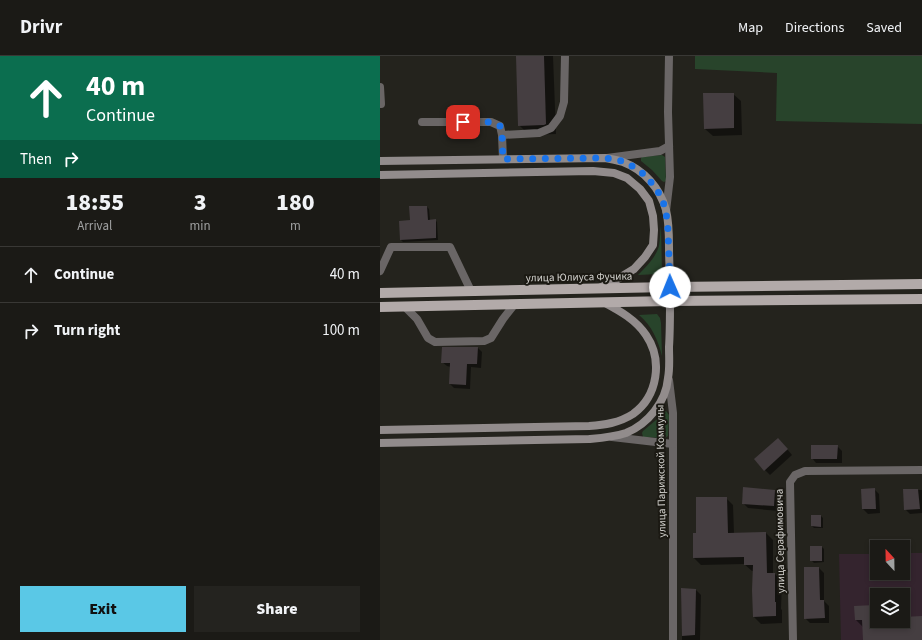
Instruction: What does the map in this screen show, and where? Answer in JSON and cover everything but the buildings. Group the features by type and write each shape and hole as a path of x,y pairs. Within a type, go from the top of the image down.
{"main road":[{"path":"380,161 605,158 622,161 645,175 662,198 666,212 668,230 670,287"},
{"path":"503,159 503,172"},
{"path":"380,175 593,171 614,173 628,178 640,189 649,201 653,216 654,230 652,245 645,257 634,269 599,288"},
{"name":"улица Юлиуса Фучика","path":"380,293 599,288 922,284"},
{"path":"380,307 670,301 922,299"},
{"name":"улица Парижской Коммуны","path":"668,379 670,301"},
{"path":"380,430 589,426 608,425 620,421 642,406 650,395 654,385 656,363 654,353 646,334 636,323 621,311 605,303"},
{"path":"380,443 590,439 611,437 625,433 647,420 656,410 663,397 668,379"}],"street":[{"path":"502,135 539,133 551,128 560,116 564,102 565,56"},
{"path":"666,212 670,177 669,56"},
{"path":"380,87 380,104"},
{"path":"422,122 491,122 500,126 503,159"},
{"path":"605,158 660,152 669,146"},
{"path":"380,271 391,247 450,247 471,291"},
{"path":"405,307 417,319 428,338 435,342 484,341 491,338 514,305"},
{"name":"улица Парижской Коммуны","path":"668,379 673,413 673,640"},
{"path":"611,437 673,444"},
{"name":"улица Серафимовича","path":"793,640 790,482 795,475 805,471 922,470"}],"shaded area":[{"path":"910,553 922,553 922,640 841,640 839,554 870,554 870,580 910,580"}],"green space":[{"path":"695,56 922,56 922,124 776,121 777,73 695,69"},
{"path":"662,155 665,157 666,181 664,182 641,161 642,157"},
{"path":"661,226 662,272 659,274 638,275 650,262 658,250"},
{"path":"657,314 661,323 662,356 659,344 654,334 648,324 639,315"},
{"path":"664,411 666,411 669,415 668,436 665,438 643,437 643,431"}],"route":[{"path":"463,122 491,122 500,126 503,159 605,158 622,161 645,175 662,198 666,212 670,287"}]}
